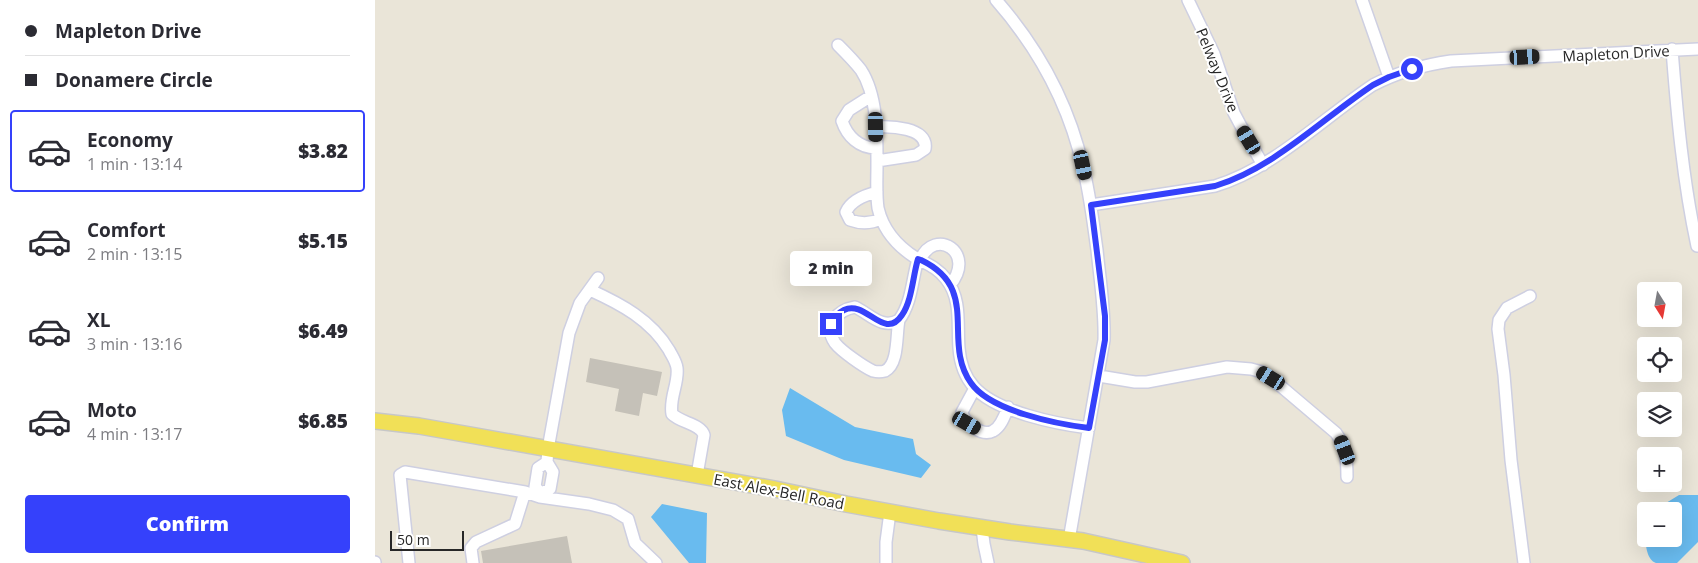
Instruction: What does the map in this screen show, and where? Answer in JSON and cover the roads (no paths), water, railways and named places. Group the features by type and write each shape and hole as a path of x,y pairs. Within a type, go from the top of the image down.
{"main road":[{"name":"East Alex-Bell Road","path":"375,421 419,426 548,456 697,475 982,528 1104,545 1182,563"}],"street":[{"path":"996,0 1016,23 1051,80 1075,138 1083,165 1091,205 1105,316 1105,340 1069,540"},
{"name":"Pelway Drive","path":"1188,0 1213,54 1234,112 1263,164"},
{"path":"1363,0 1389,77"},
{"path":"837,46 861,71 868,84 876,127 877,192 881,219 894,241 902,249 937,270 950,285 956,299 958,312 960,359 970,382 975,388 993,400 1008,407 1045,420 1089,428"},
{"path":"1673,49 1675,98 1689,211 1697,246"},
{"name":"Mapleton Drive","path":"1091,205 1215,186 1235,180 1263,164 1352,99 1389,77 1425,65 1451,61 1698,49"},
{"path":"871,96 849,110 842,120 844,126 857,142 863,146 876,148"},
{"path":"876,127 911,130 925,142 926,146 925,149 916,154 877,161"},
{"path":"877,192 858,199 846,212 849,220 866,224 881,219"},
{"path":"899,320 892,366 885,372 872,370 836,345 832,338 831,324 834,318 839,312 848,308 855,307 863,310 881,323 893,323 899,320 904,313 919,259 932,245 948,245 956,253 959,272 950,285"},
{"path":"540,495 550,490 553,472 548,456 569,333 580,303 598,278"},
{"path":"590,290 614,301 650,325 675,361 677,374 671,405 672,414 679,420 700,428 703,430 704,435 697,475"},
{"path":"1524,563 1511,460 1498,329 1499,320 1507,308 1530,296"},
{"path":"1099,376 1138,382 1160,380 1227,367 1245,368 1262,372 1283,387 1336,433 1345,450 1347,477"},
{"path":"975,388 962,412 967,423 981,431 992,432 1002,421 1008,407"},
{"path":"409,563 400,475 405,472 525,492 613,510 628,519 635,543 656,563"},
{"path":"473,563 471,548 476,542 515,524 525,492"},
{"path":"886,563 886,542 890,512"},
{"path":"982,528 988,563"}],"water":[{"path":"790,388 855,427 913,439 916,454 931,465 921,478 844,460 786,436 782,410"},
{"path":"1679,495 1698,495 1698,542 1677,563 1656,563 1652,561 1647,547 1682,547 1682,502 1668,502"},
{"path":"662,504 707,513 706,563 689,563 651,517"}]}
